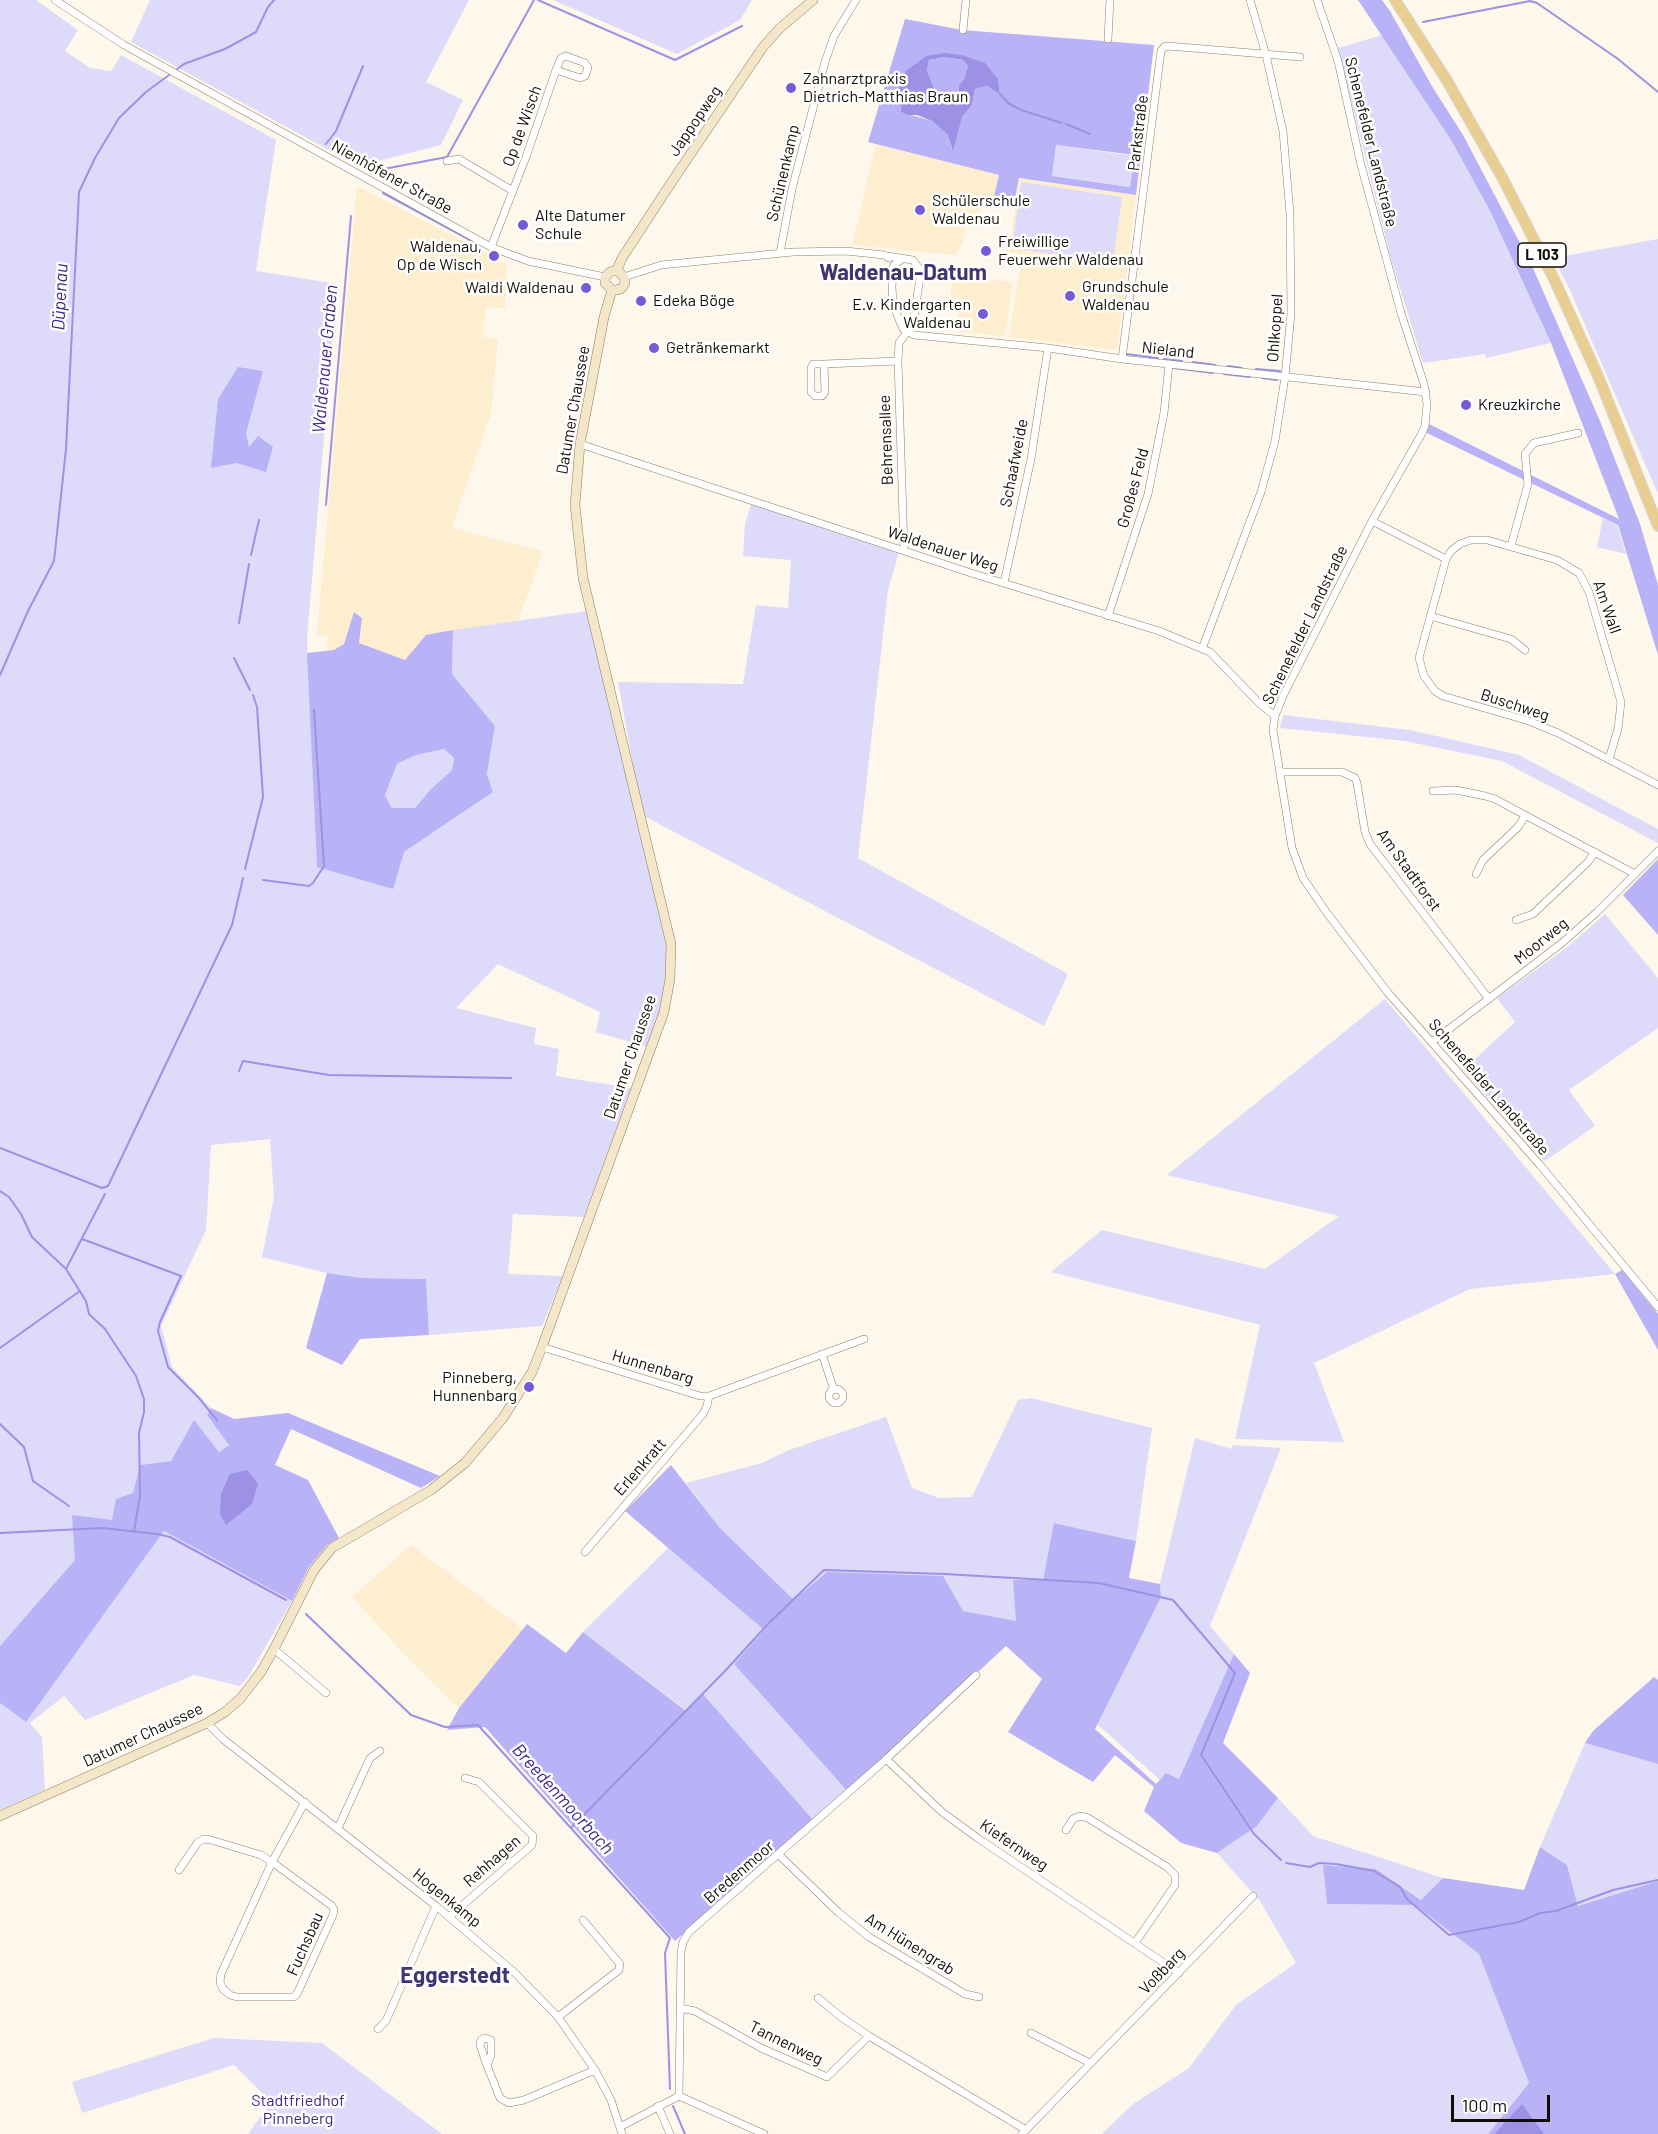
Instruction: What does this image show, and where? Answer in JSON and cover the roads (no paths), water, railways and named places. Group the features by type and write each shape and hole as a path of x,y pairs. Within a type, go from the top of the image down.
{"main road":[{"name":"L 103","path":"1395,0 1446,79 1554,279 1598,376 1658,526"}],"street":[{"name":"Nienhöfener Straße","path":"55,0 87,23 166,69 491,248 530,261 605,277"},
{"name":"Jappopweg","path":"621,274 622,258 763,47 779,28 813,0"},
{"name":"Schünenkamp","path":"780,254 792,189 825,62 834,36 856,0"},
{"path":"963,30 966,0"},
{"path":"1108,39 1110,0"},
{"name":"Ohlkoppel","path":"1202,649 1261,492 1275,441 1285,377 1291,314 1290,214 1283,132 1266,55 1250,0"},
{"name":"Schenefelder Landstraße","path":"1317,0 1338,60 1361,165 1401,313 1426,392 1426,417 1421,435 1372,521 1275,716 1273,730 1292,848 1303,878 1389,994 1540,1165 1658,1307"},
{"name":"Parkstraße","path":"1122,359 1161,51 1168,46 1300,57"},
{"name":"Op de Wisch","path":"491,248 556,70"},
{"name":"Op de Wisch","path":"447,161 459,159 513,191"},
{"path":"621,274 625,283 622,288 612,290 605,283 605,277 610,272 621,274 662,265 780,254 846,251 902,259"},
{"path":"887,256 894,265 893,305 900,325 907,332"},
{"path":"894,265 902,259"},
{"name":"Behrensallee","path":"902,259 913,260 921,271 913,324 899,343 904,550"},
{"name":"Datumer Chaussee","path":"0,1816 207,1723 225,1712 247,1692 274,1649 314,1570 332,1548 431,1490 465,1463 503,1418 532,1372 663,1012 670,979 671,944 583,578 575,492 580,444 604,317 612,290"},
{"name":"Nieland","path":"907,332 921,336 1048,348 1122,359 1426,392"},
{"name":"Schaafweide","path":"1004,583 1031,459 1048,348"},
{"path":"824,364 825,392 822,396 815,396 811,392 813,364 898,361"},
{"name":"Großes Feld","path":"1108,616 1148,494 1164,413 1169,364"},
{"path":"1511,546 1528,484 1525,454 1534,442 1578,433"},
{"name":"Waldenauer Weg","path":"580,444 1004,583 1159,631 1210,652 1260,704 1275,716"},
{"path":"1372,521 1446,559"},
{"name":"Am Wall","path":"1446,559 1451,551 1460,544 1471,540 1487,540 1566,563 1579,573 1585,581 1621,702 1618,729 1609,759"},
{"name":"Buschweg","path":"1446,559 1419,658 1424,676 1435,691 1451,699 1529,721 1558,733 1658,785"},
{"path":"1430,616 1511,639 1525,650"},
{"name":"Am Stadtforst","path":"1280,772 1342,772 1355,778 1358,783 1365,832 1370,844 1489,999"},
{"path":"1433,790 1456,790 1485,796 1635,874"},
{"path":"1476,874 1483,860 1518,826 1525,816"},
{"name":"Moorweg","path":"1432,1042 1562,943 1658,851"},
{"path":"1516,920 1533,914 1588,862 1594,852"},
{"name":"Hunnenbarg","path":"542,1347 700,1396 709,1396 864,1339"},
{"path":"822,1354 834,1390"},
{"name":"Erlenkratt","path":"585,1552 703,1414 709,1396"},
{"path":"274,1649 326,1693"},
{"name":"Bredenmoor","path":"679,2096 681,1952 688,1932 779,1855 976,1675"},
{"name":"Hogenkamp","path":"207,1723 224,1739 436,1906 515,1973 558,2017 595,2070 611,2100 621,2131"},
{"path":"338,1828 370,1758 380,1751"},
{"name":"Kiefernweg","path":"886,1759 952,1820 1179,1973"},
{"name":"Rehhagen","path":"449,1917 532,1845 533,1836 479,1782 465,1778"},
{"name":"Fuchsbau","path":"179,1870 193,1848 204,1839 261,1855 272,1862 332,1906 333,1916 294,1997 230,1995 223,1989 220,1982 221,1974 272,1862 305,1802"},
{"path":"1066,1830 1073,1819 1080,1816 1088,1818 1167,1867 1175,1875 1175,1885 1135,1943"},
{"name":"Am Hünengrab","path":"779,1855 838,1912 869,1937 965,1994 979,1997"},
{"name":"Voßbarg","path":"1024,2132 1253,1896"},
{"path":"378,2029 386,2021 436,1906"},
{"path":"558,2017 619,1970 620,1964 583,1920"},
{"path":"818,1998 869,2036 1024,2132"},
{"name":"Tannenweg","path":"680,2008 695,2011 761,2048 827,2077 869,2036"},
{"path":"1030,2033 1090,2063"},
{"path":"487,2066 500,2098 509,2103 524,2100 595,2070"},
{"path":"621,2131 658,2106 679,2096 764,2134"},
{"path":"658,2106 670,2134"}],"waterway":[{"name":"Düpenau","path":"0,675 28,611 54,561 66,449 79,192 95,158 119,118 146,92 184,64 225,49 256,32 274,0"},
{"name":"Waldenauer Graben","path":"373,171 447,157 534,0"},
{"path":"538,0 675,60 742,26"},
{"path":"1423,22 1530,1 1537,3 1618,59 1658,92"},
{"path":"326,144 336,131 363,66"},
{"path":"1000,94 1008,103 1021,110 1062,123"},
{"path":"1066,124 1090,134"},
{"path":"383,193 470,240"},
{"name":"Waldenauer Graben","path":"326,505 351,216"},
{"path":"1126,354 1158,358"},
{"path":"1164,359 1182,361"},
{"path":"1193,362 1215,365"},
{"path":"1228,366 1242,368"},
{"path":"1174,368 1213,373"},
{"path":"1256,369 1280,371"},
{"path":"1224,374 1250,377"},
{"path":"1262,378 1277,380"},
{"path":"251,555 259,520"},
{"path":"239,623 249,564"},
{"path":"234,658 250,690"},
{"path":"245,869 263,797 257,707 253,695"},
{"path":"263,880 309,886 324,866 314,710"},
{"path":"0,1148 102,1188 108,1186 232,925 243,878"},
{"path":"239,1071 243,1061 329,1075 511,1078"},
{"path":"0,1191 9,1197 21,1214 32,1237 66,1269"},
{"path":"105,1194 66,1269 86,1301 89,1314 105,1329 136,1376 144,1399 144,1412 139,1433 140,1496 134,1531"},
{"path":"82,1239 181,1276 158,1331 168,1367 217,1420"},
{"path":"0,1348 80,1291"},
{"path":"0,1424 24,1447 33,1481 69,1506"},
{"name":"Breedenmoorbach","path":"0,1533 102,1528 170,1537 286,1600"},
{"path":"571,1828 767,1625 824,1570 945,1574 1099,1583 1173,1600 1235,1673 1201,1755 1254,1834 1281,1860"},
{"name":"Breedenmoorbach","path":"306,1614 411,1715 445,1727 478,1725 670,1938 665,1953 670,2089"},
{"path":"1286,1863 1310,1867 1319,1863 1336,1864 1374,1871 1400,1887 1407,1899 1449,1935 1519,1922 1613,1890 1658,1880"},
{"name":"Breedenmoorbach","path":"673,2106 685,2134"}],"place":[{"name":"Zahnarztpraxis Dietrich-Matthias Braun","path":"791,88"},
{"name":"Schülerschule Waldenau","path":"920,210"},
{"name":"Alte Datumer Schule","path":"523,225"},
{"name":"Freiwillige Feuerwehr Waldenau","path":"986,251"},
{"name":"Waldenau, Op de Wisch","path":"494,256"},
{"name":"Waldi Waldenau","path":"586,288"},
{"name":"Grundschule Waldenau","path":"1070,296"},
{"name":"Edeka Böge","path":"641,301"},
{"name":"E.v. Kindergarten Waldenau","path":"983,314"},
{"name":"Getränkemarkt","path":"654,348"},
{"name":"Kreuzkirche","path":"1466,405"},
{"name":"Pinneberg, Hunnenbarg","path":"529,1387"}],"district":[{"name":"Waldenau-Datum","path":"903,273"},
{"name":"Eggerstedt","path":"455,1976"}],"park label":[{"name":"Stadtfriedhof Pinneberg","path":"298,2110"}]}
